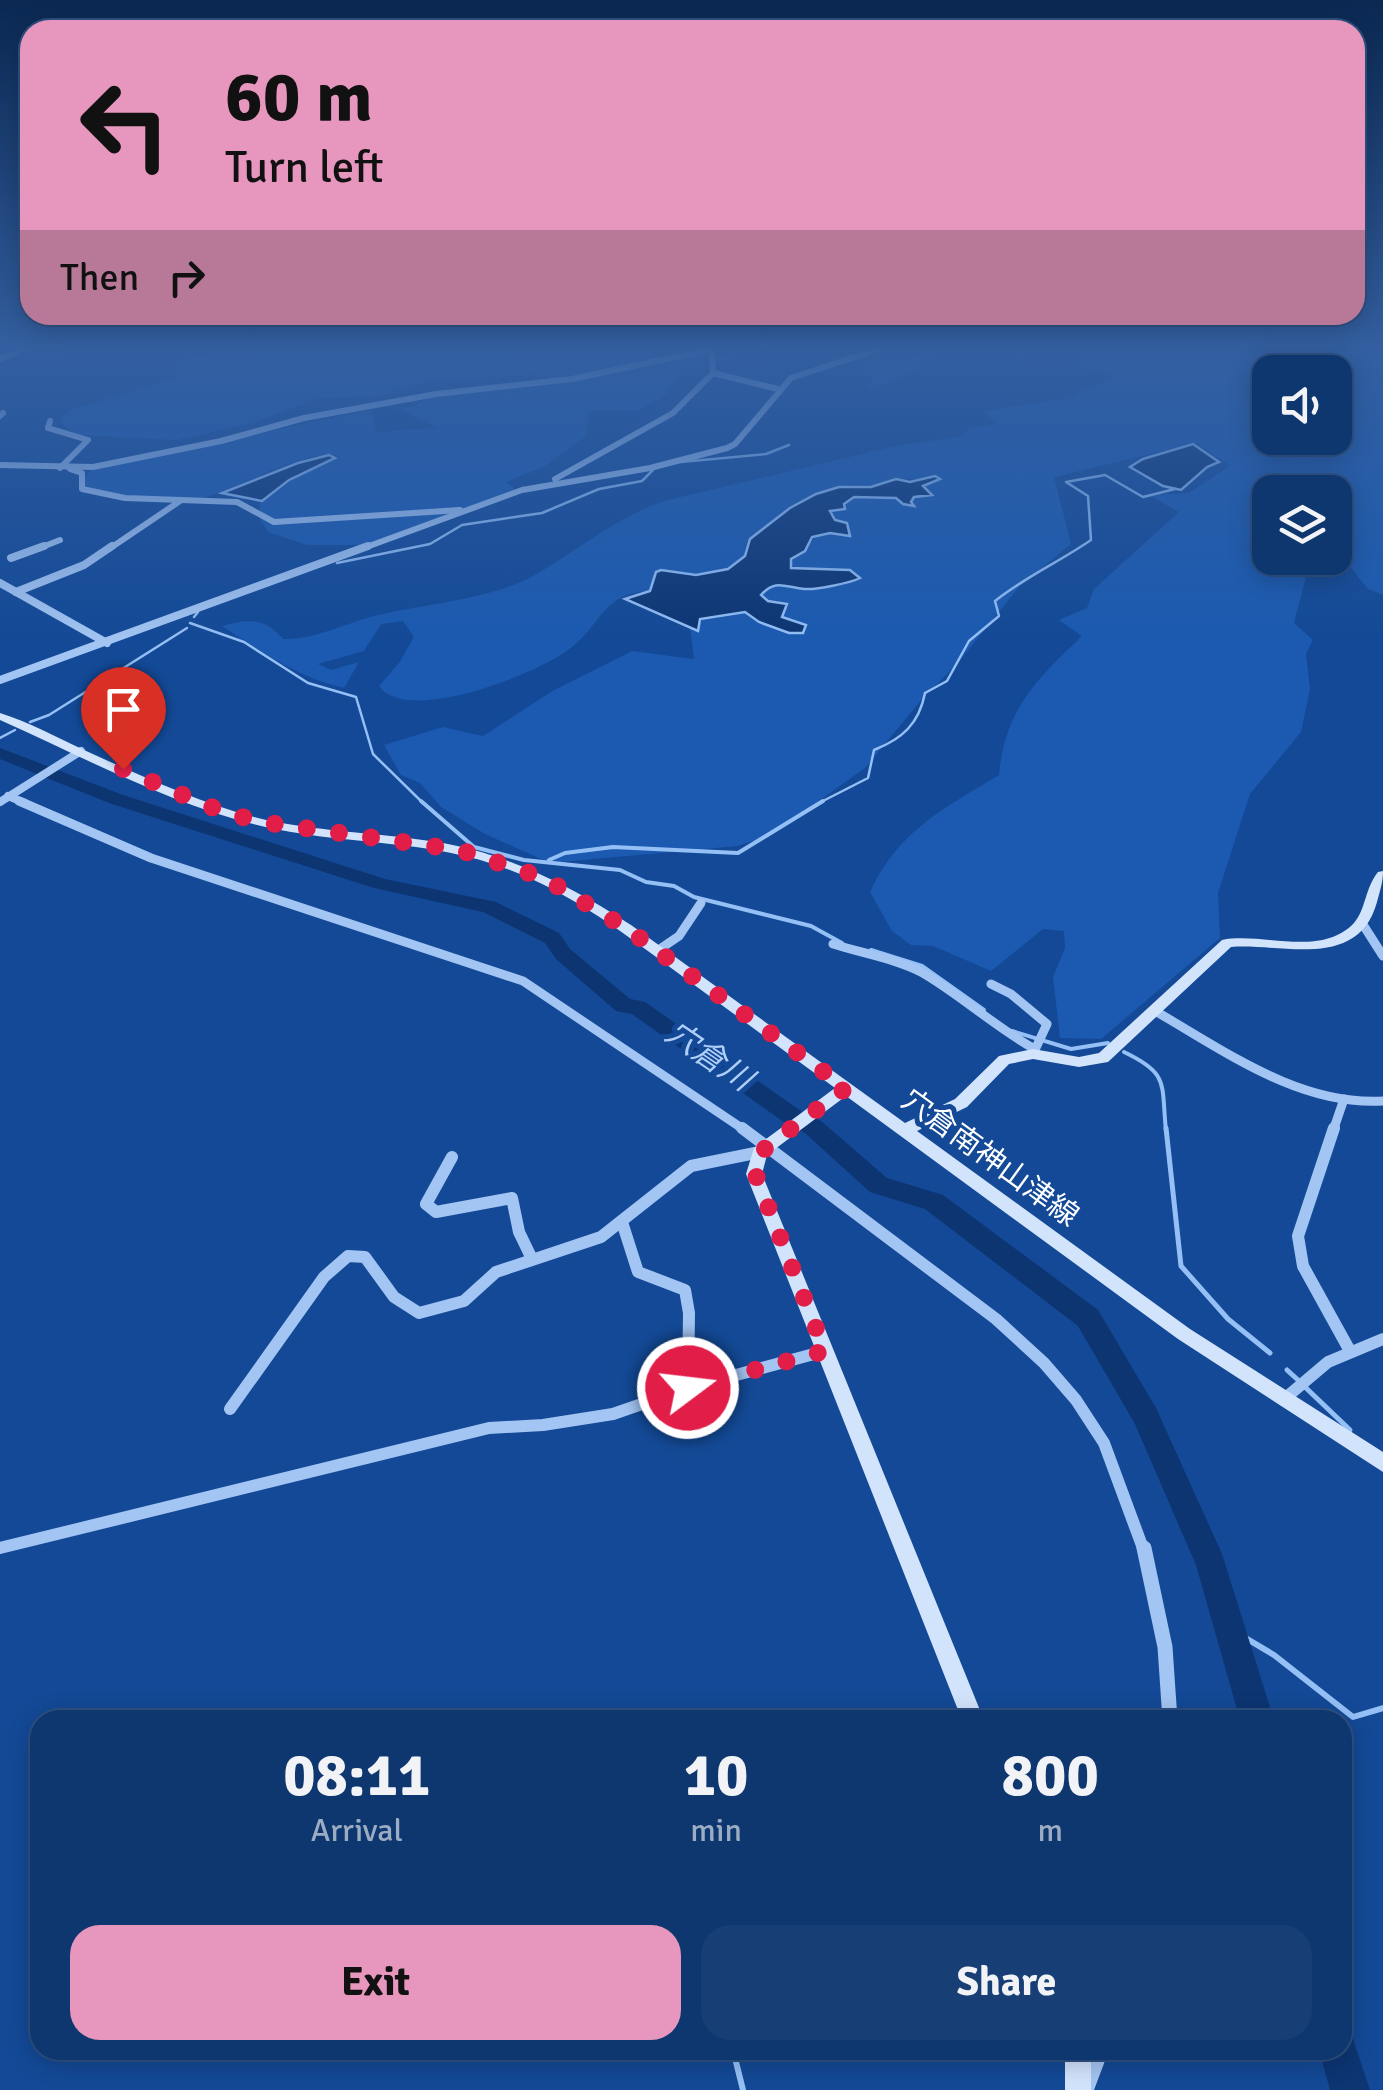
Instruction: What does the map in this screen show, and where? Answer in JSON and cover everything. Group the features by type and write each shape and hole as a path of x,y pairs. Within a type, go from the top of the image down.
{"main road":[{"name":"穴倉南神山津線","path":"0,716 78,753 255,821 440,846 494,859 569,892 657,951 842,1092 906,1130 1184,1334 1293,1388 1383,1463"},
{"path":"906,1130 961,1103 1004,1060 1035,1046 1079,1062 1103,1058 1227,943 1308,946 1342,936 1362,922 1370,893 1383,875"},
{"path":"842,1092 765,1148 755,1160 754,1174 969,1710"},
{"path":"1078,2060 1078,2090"}],"street":[{"path":"60,468 81,447"},
{"path":"0,465 69,468 191,447"},
{"path":"0,680 545,484 612,447"},
{"path":"545,484 650,468 730,447"},
{"path":"69,468 82,473 81,489 125,498 237,502 274,522 410,516 478,508"},
{"path":"16,592 89,562 180,501"},
{"path":"0,557 12,558 60,540"},
{"path":"0,583 107,642"},
{"path":"4,797 78,753"},
{"path":"4,797 150,858 523,981 765,1148 1024,1342 1087,1414 1116,1475 1148,1566 1169,1664 1170,1710"},
{"path":"657,951 679,936 701,903"},
{"path":"1362,922 1383,956"},
{"path":"833,944 919,972 972,1005 995,1027 1035,1046 1047,1024 1012,994 991,984"},
{"path":"1155,1010 1284,1084 1344,1099 1383,1101"},
{"path":"1344,1099 1298,1236 1304,1266 1350,1351"},
{"path":"230,1409 324,1278 348,1256 365,1257 394,1297 419,1313 464,1302 496,1272 583,1246 622,1222 690,1166 765,1148"},
{"path":"452,1157 426,1204 436,1212 512,1198 519,1232 532,1259"},
{"path":"622,1222 638,1272 685,1290 688,1304 683,1367 688,1388"},
{"path":"1293,1388 1322,1362 1383,1339"},
{"path":"0,1548 489,1428 543,1426 612,1414 688,1388 825,1351"},
{"path":"1086,2090 1098,2060"}],"shaded area":[{"path":"196,447 572,447 545,466 506,482 515,489 370,545 307,545 268,532 260,518 260,503 300,475 340,457 314,456 216,494 184,500 85,488 83,480 93,468"},
{"path":"894,447 1181,447 1054,477 1071,544 1019,587 865,768 770,836 737,846 550,863 485,834 441,807 420,783 401,775 384,745 443,727 483,736 554,690 632,651 694,659 690,628 698,631 700,619 745,612 789,633 799,621 782,617 779,601 763,599 761,595 768,589 780,585 806,590 854,582 850,570 791,568 790,559 819,536 847,536 829,511 858,496 910,502 914,497 929,497 923,486 939,479 896,479 881,486 854,485 816,494 790,508 750,539 745,556 728,569 696,575 666,570 650,591 634,593 613,603 572,647 556,658 504,681 444,698 394,697 379,686 414,637 403,621 381,624 364,651 318,664 331,670 359,662 344,688 296,671 222,626 262,623 283,639 295,639 378,615 498,590 533,576 613,525 664,501"},
{"path":"1197,447 1219,462 1207,467 1181,490 1163,486 1130,467 1143,459"},
{"path":"1201,447 1252,447 1252,455 1352,455 1352,447 1383,447 1383,595 1368,589 1352,569 1352,475 1252,475 1252,575 1307,575 1294,623 1313,640 1306,654 1310,689 1301,732 1250,794 1218,893 1220,938 1101,1039 1060,1038 1053,977 1065,948 1064,931 1043,929 991,971 933,946 911,945 892,931 870,892 895,852 924,823 999,775 1008,732 1026,697 1082,636 1059,620 1087,608 1094,589 1179,512 1149,495 1189,493 1230,466"},
{"path":"329,455 335,458 289,480 262,501 222,493 298,463"},
{"path":"935,476 940,479 923,486 932,495 914,497 914,506 896,498 854,497 844,504 845,509 830,511 835,520 847,523 850,536 830,533 812,537 805,551 791,559 791,568 850,570 860,578 810,589 777,585 761,595 768,601 787,604 782,617 806,625 803,633 789,633 745,612 700,619 698,631 625,599 650,591 656,572 661,570 696,575 728,569 745,556 750,539 790,508 816,494 839,487 871,487 896,479 910,482"}],"waterway":[{"path":"681,462 766,454 785,447"},
{"path":"337,563 430,544 462,525 542,513 599,489 642,481 653,470"},
{"path":"819,803 868,778 874,750 908,729 925,693 947,681 969,641 999,616 995,601 1091,540 1088,496 1066,482 1105,475 1143,497 1175,489"},
{"path":"194,617 198,612"},
{"path":"190,623 244,642 308,683 356,697 373,754 423,803"},
{"path":"30,722 49,715 187,628"},
{"path":"0,738 15,730"},
{"name":"穴倉川","path":"0,753 116,799 381,884 489,907 552,938 563,954 624,1006 637,1007 793,1117 813,1127 879,1185 934,1202 1088,1318 1146,1417 1211,1565 1254,1710"},
{"path":"421,801 474,847 524,860 620,870 646,882 674,886 694,897 811,926 842,943"},
{"path":"549,860 565,853 613,847 738,853 823,801"},
{"path":"871,950 922,966 984,1010"},
{"path":"1012,1031 1071,1049 1108,1043"},
{"path":"1124,1052 1156,1074 1163,1091 1166,1131"},
{"path":"1166,1128 1181,1266 1228,1319 1270,1353"},
{"path":"1287,1370 1298,1380"},
{"path":"1305,1387 1350,1430"},
{"path":"1227,1627 1274,1655 1344,1710"},
{"path":"1245,1710 1253,1707"},
{"path":"1352,1716 1383,1708"},
{"path":"736,2060 743,2090"},
{"name":"穴倉川","path":"1341,2060 1350,2090"}],"route":[{"path":"123,769 208,806 255,821 440,846 494,859 544,878 626,928 846,1088 760,1152 753,1168 825,1351 688,1388"}]}
